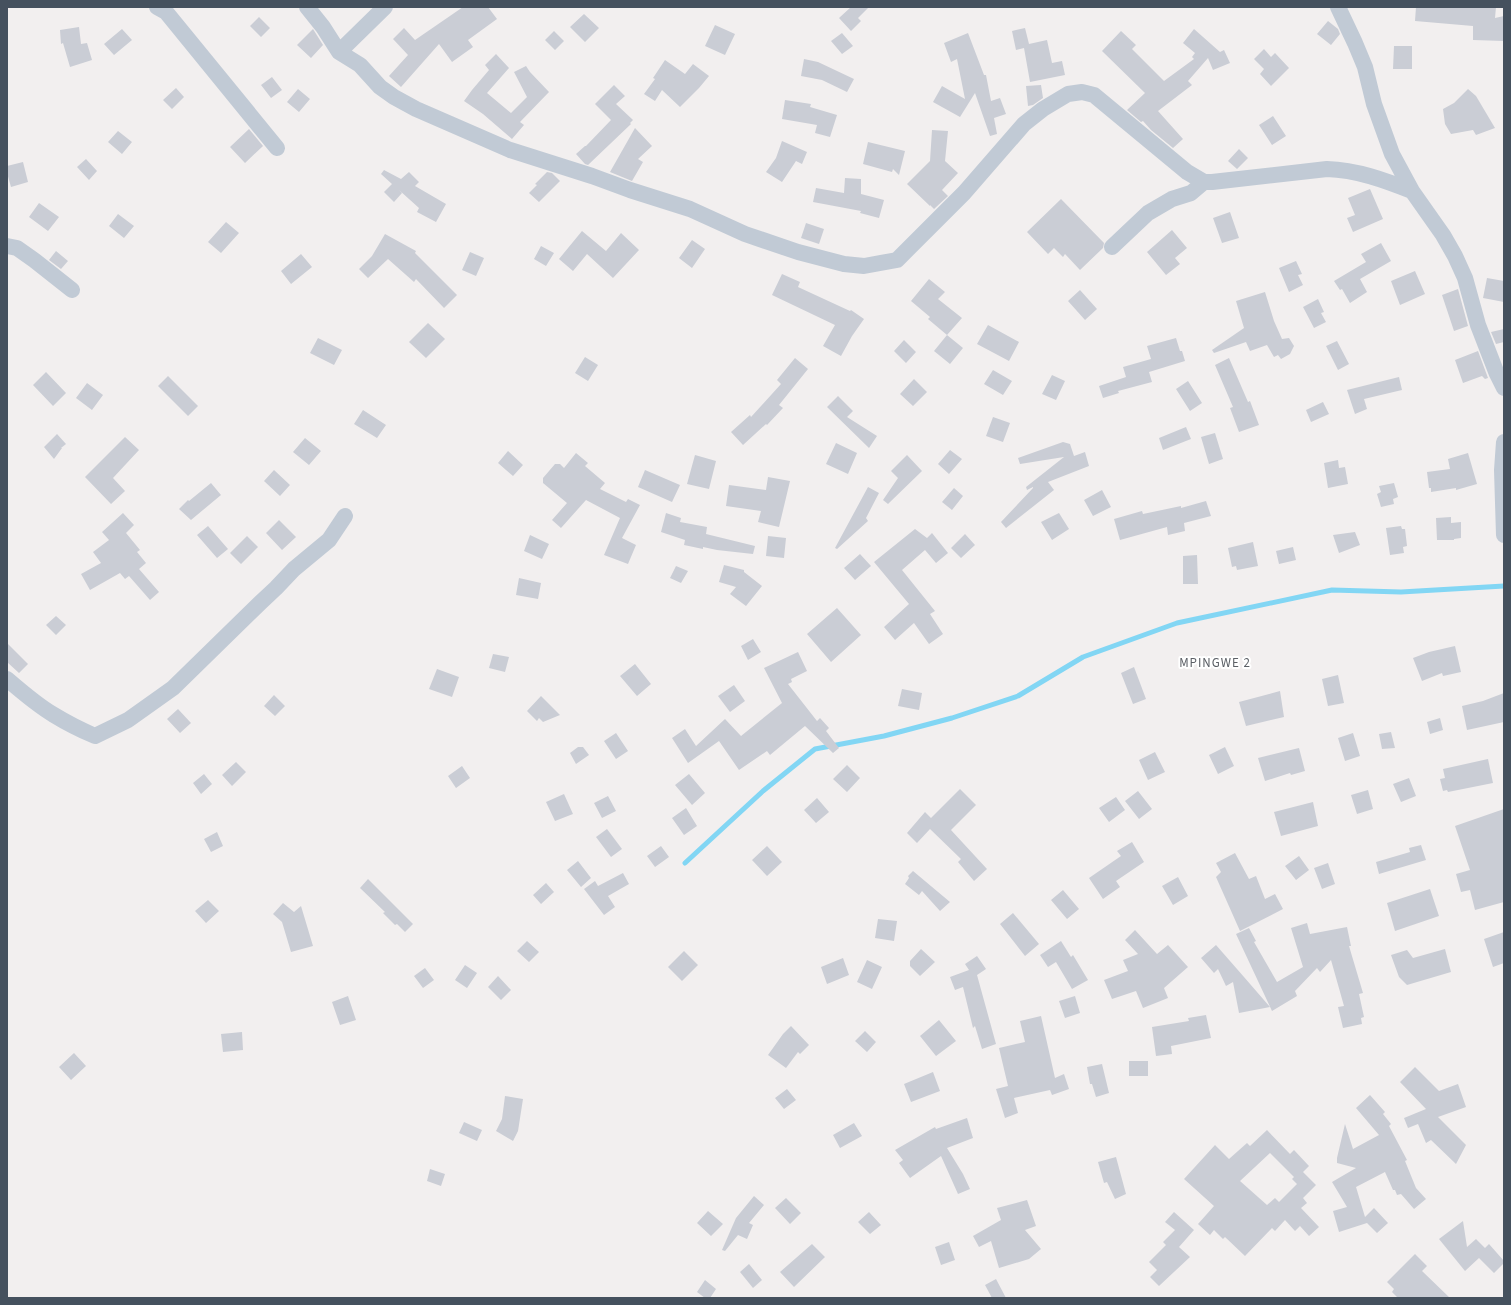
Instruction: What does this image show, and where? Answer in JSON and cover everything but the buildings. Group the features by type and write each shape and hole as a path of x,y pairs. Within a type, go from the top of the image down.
{"street":[{"path":"156,7 166,12 277,148"},
{"path":"308,7 339,52 360,65 380,87 394,97 454,126 510,150 690,209 745,234 798,252 844,264 864,266 897,260 964,194 1024,124 1043,109 1068,94 1082,92 1094,95 1187,172 1204,182 1227,181 1327,169 1368,175 1412,191"},
{"path":"339,52 385,7"},
{"path":"1338,7 1365,67 1374,104 1392,154 1412,191 1443,235 1455,256 1465,278 1478,325 1504,388"},
{"path":"1112,247 1148,213 1172,199 1191,193 1204,182"},
{"path":"7,246 17,248 72,290"},
{"path":"1504,442 1504,535"},
{"path":"7,679 41,706 74,726 95,736 107,732 128,720 173,688 294,569 328,540 345,516"}],"waterway":[{"path":"685,863 763,791 815,749 884,736 952,718 1018,696 1083,657 1177,623 1332,590 1401,592 1504,586"}],"district":[{"name":"MPINGWE 2","path":"1215,662"}]}
